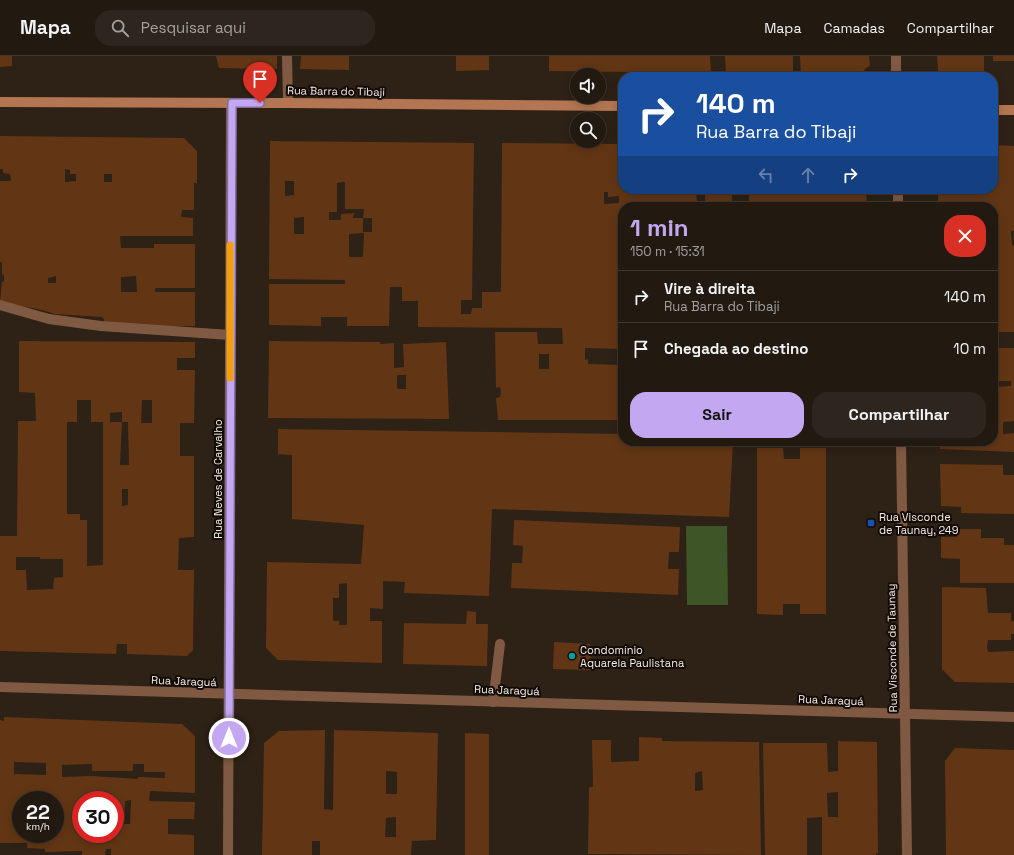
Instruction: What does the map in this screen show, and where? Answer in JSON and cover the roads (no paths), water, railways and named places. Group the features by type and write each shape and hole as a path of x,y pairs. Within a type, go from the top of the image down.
{"street":[{"path":"287,56 288,103"},
{"path":"896,56 896,72"},
{"name":"Rua Barra do Tibaji","path":"0,102 618,106"},
{"name":"Rua Neves de Carvalho","path":"228,855 232,103"},
{"path":"998,110 1014,110"},
{"path":"0,305 49,319 101,326 230,335"},
{"name":"Rua Visconde de Taunay","path":"902,446 907,855"},
{"path":"493,702 500,644"},
{"name":"Rua Jaraguá","path":"0,687 1014,717"}],"place":[{"name":"Rua Visconde de Taunay, 249","path":"871,523"},
{"name":"Condomínio Aquarela Paulistana","path":"572,656"}]}
